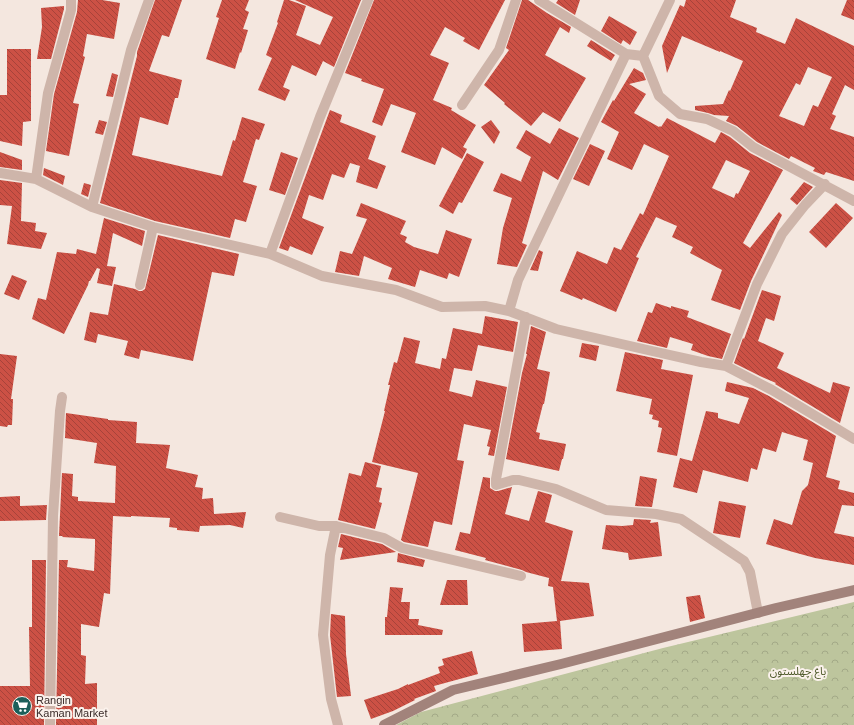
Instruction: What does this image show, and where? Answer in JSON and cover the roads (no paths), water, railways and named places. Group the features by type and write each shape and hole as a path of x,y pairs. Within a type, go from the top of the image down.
{"street":[{"path":"36,179 48,93 71,10 71,0"},
{"path":"92,206 131,50 149,0"},
{"path":"270,254 320,116 368,0"},
{"path":"462,105 499,50 516,0"},
{"path":"539,0 626,54 643,56"},
{"path":"670,0 643,56 659,96 680,114 706,119 733,131 753,147 854,200"},
{"path":"509,311 518,280 626,54"},
{"path":"0,173 36,179 92,206 153,227 270,254 322,276 396,290 442,307 485,306 509,311 556,329 726,366 772,390 854,439"},
{"path":"726,366 757,284 782,234 805,204 825,184"},
{"path":"140,284 153,227"},
{"path":"526,317 496,485 513,480 519,480 556,489 606,510 656,514 681,519 744,561 750,572 758,613"},
{"path":"50,725 54,516 62,397"},
{"path":"280,517 319,526 336,526 384,538 402,548 521,576"},
{"path":"336,526 330,555 323,635 331,699 338,725"},
{"path":"384,725 453,690 854,590"}],"place":[{"name":"Rangin Kaman Market","path":"22,706"}],"park label":[{"name":"باغ چهلستون","path":"798,671"}]}
